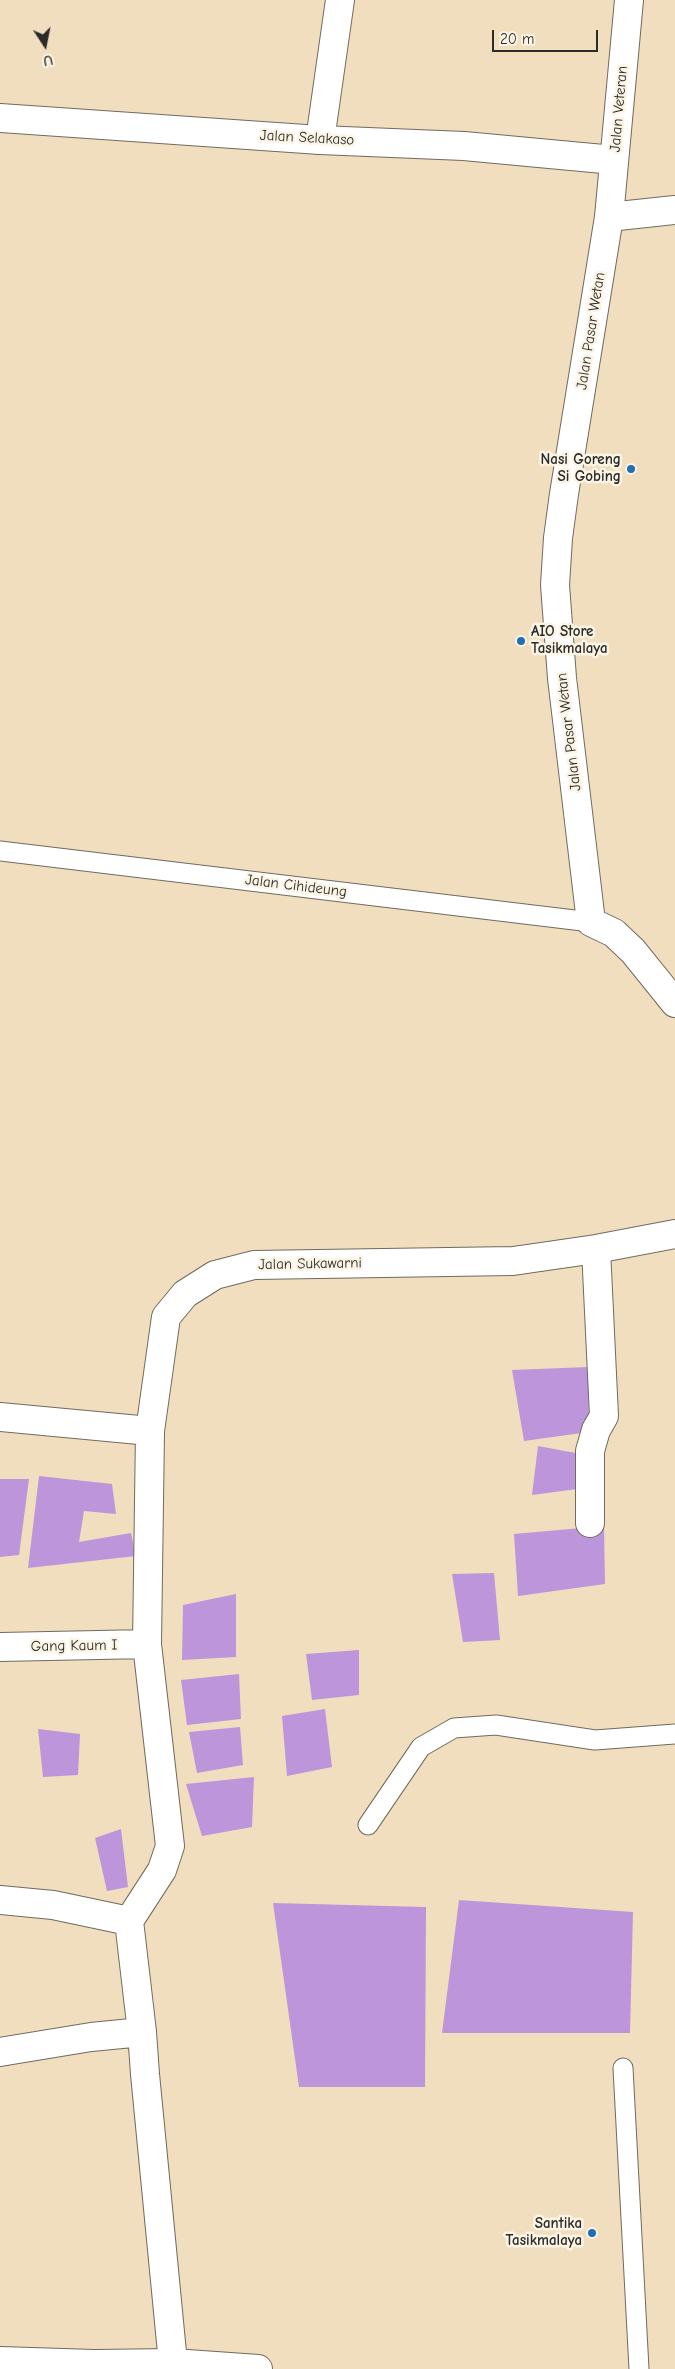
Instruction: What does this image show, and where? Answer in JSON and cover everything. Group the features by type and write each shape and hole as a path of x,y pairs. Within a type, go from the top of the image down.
{"street":[{"path":"320,140 340,0"},
{"name":"Jalan Veteran","path":"609,218 629,0"},
{"name":"Jalan Selakaso","path":"0,118 320,140 464,146 614,160"},
{"path":"609,218 675,210"},
{"name":"Jalan Pasar Wetan","path":"591,922 562,678 555,585 558,538 564,494 609,218"},
{"path":"591,922 614,933 633,951 675,1003"},
{"name":"Jalan Sukawarni","path":"129,1921 162,1870 170,1846 147,1644 150,1431 166,1316 185,1294 215,1275 254,1265 512,1261 596,1249 675,1234"},
{"path":"590,1523 590,1451 596,1430 604,1416 596,1249"},
{"path":"0,1417 150,1431"},
{"name":"Gang Kaum I","path":"0,1647 147,1644"},
{"path":"0,1900 53,1905 129,1921 145,2074 187,2366"},
{"path":"0,2052 91,2037 142,2032"},
{"path":"0,2360 94,2366 187,2366 258,2369"}],"lane":[{"name":"Jalan Cihideung","path":"0,851 591,922"},
{"path":"368,1824 421,1746 454,1728 496,1725 596,1740 675,1734"},
{"path":"623,2068 639,2369"}],"building":[{"path":"588,1367 589,1432 524,1441 512,1370"},
{"path":"538,1446 581,1454 585,1488 532,1495"},
{"path":"39,1476 112,1484 116,1514 84,1511 79,1542 131,1533 136,1556 28,1568"},
{"path":"0,1479 29,1479 19,1555 0,1557"},
{"path":"604,1526 605,1584 518,1596 514,1534"},
{"path":"494,1573 500,1640 463,1642 452,1574"},
{"path":"236,1594 236,1657 182,1660 183,1605"},
{"path":"359,1650 359,1695 312,1700 306,1654"},
{"path":"239,1674 241,1719 187,1725 181,1680"},
{"path":"325,1709 332,1767 287,1776 282,1716"},
{"path":"240,1727 243,1765 197,1773 189,1732"},
{"path":"38,1729 80,1734 78,1775 43,1777"},
{"path":"254,1777 252,1827 202,1836 186,1784"},
{"path":"121,1829 128,1887 107,1891 95,1838"},
{"path":"459,1900 633,1912 630,2033 442,2033"},
{"path":"273,1903 426,1907 425,2087 299,2087"}],"place":[{"name":"Nasi Goreng Si Gobing","path":"631,469"},
{"name":"AIO Store Tasikmalaya","path":"521,641"},
{"name":"Santika Tasikmalaya","path":"592,2233"}]}
